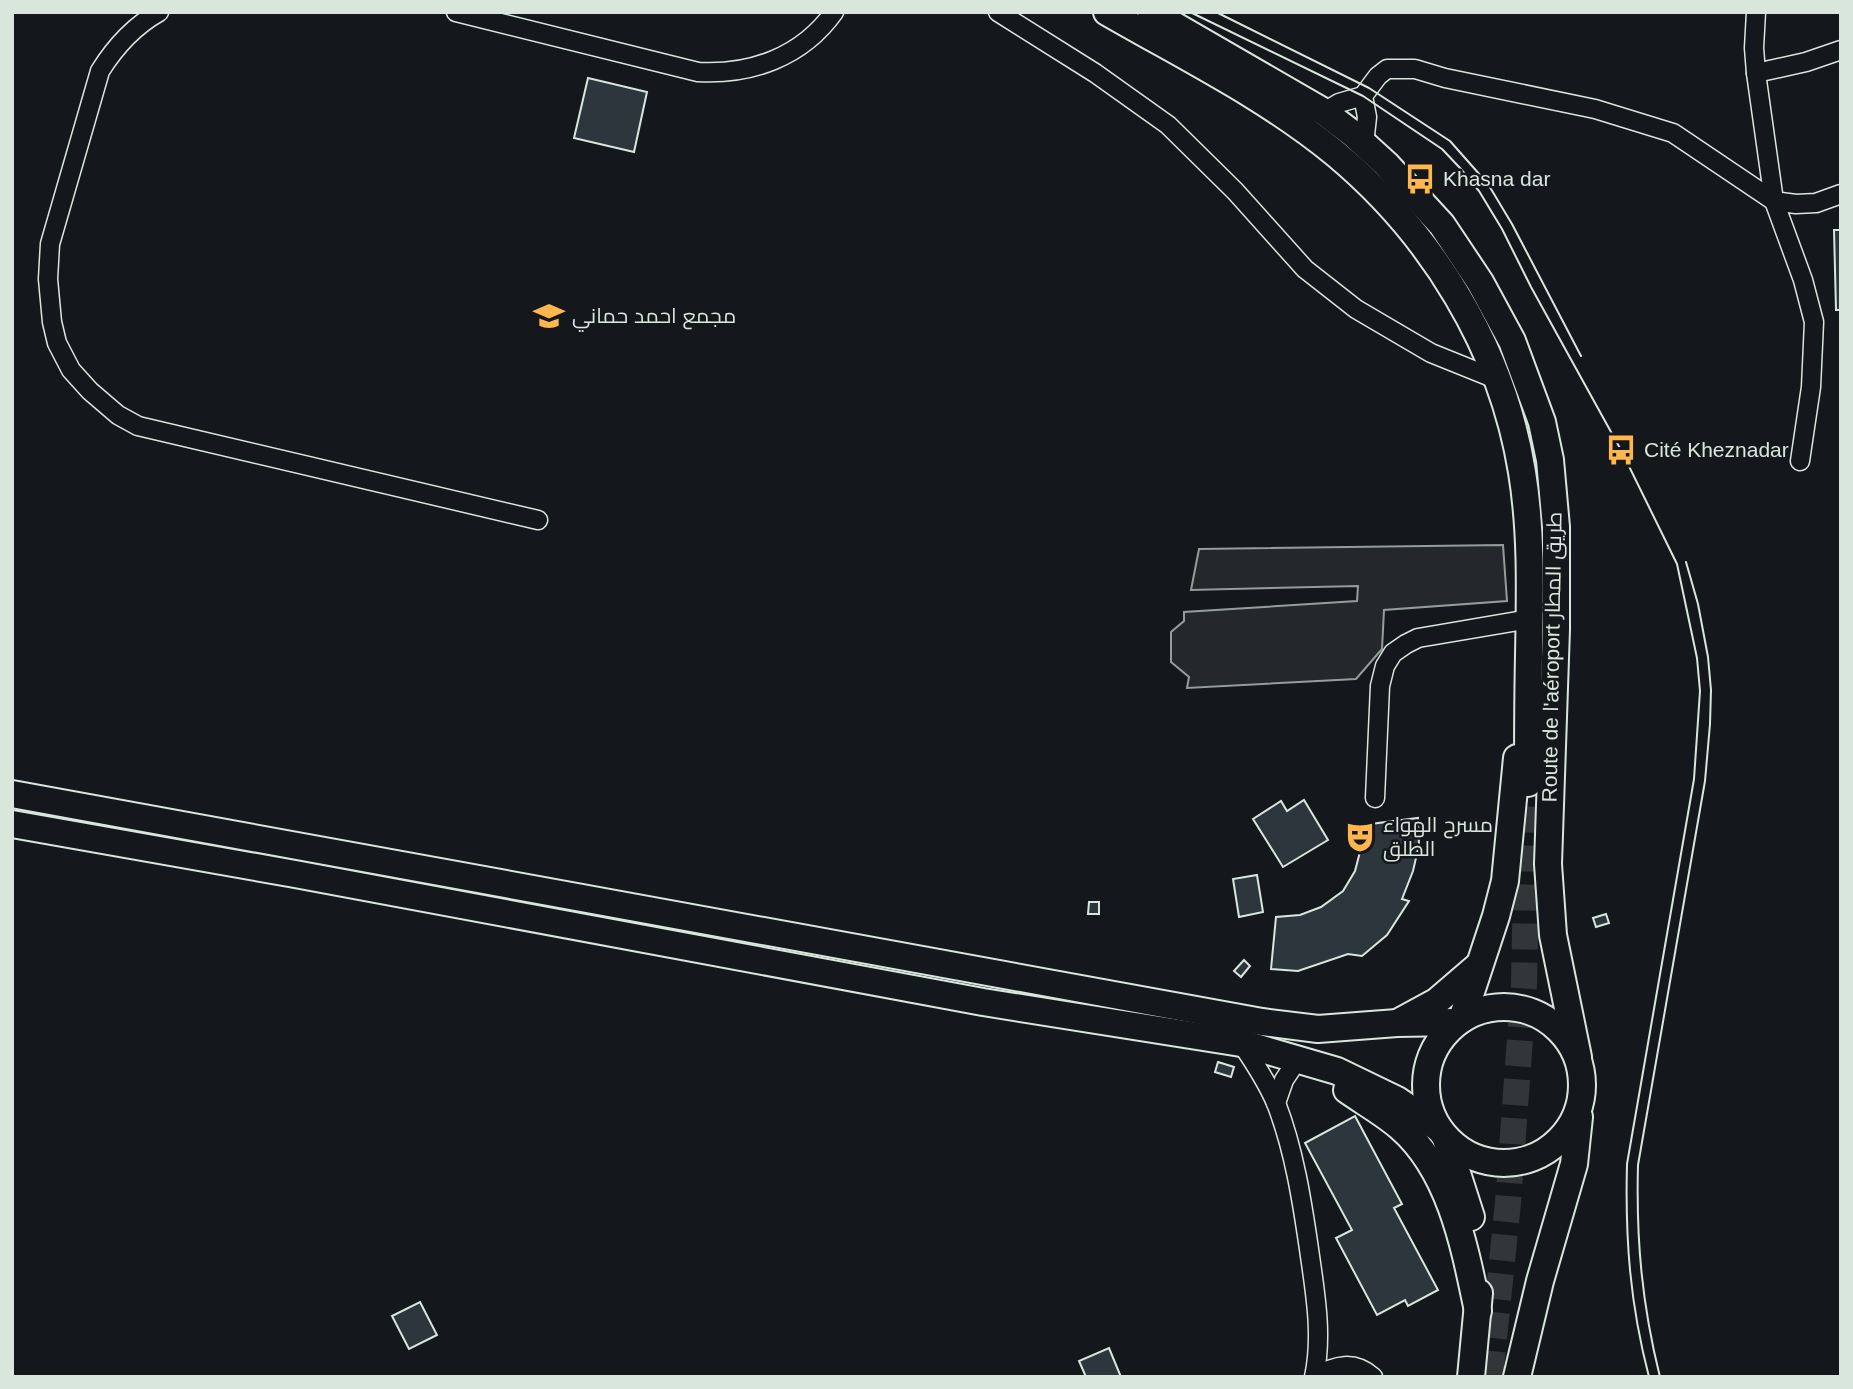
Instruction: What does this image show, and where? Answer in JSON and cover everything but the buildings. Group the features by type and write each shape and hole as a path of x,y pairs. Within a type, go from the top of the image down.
{"highway":[{"name":"Route de l'aéroport طريق المطار","path":"1107,12 1238,86 1310,135 1355,172 1407,227 1436,263 1463,305 1487,349 1498,380 1515,434 1522,474 1530,563 1528,783"},
{"name":"Route de l'aéroport طريق المطار","path":"1151,12 1324,112 1364,144 1442,225 1480,282 1513,341 1542,422 1550,460 1556,527 1556,629 1549,907 1578,1057"},
{"path":"1460,1021 1496,916 1505,881 1529,654"},
{"path":"12,794 1262,1022 1318,1030 1460,1021"},
{"path":"12,824 983,1002 1241,1044 1337,1071 1363,1083 1397,1100 1465,1153 1487,1162 1511,1164 1534,1158 1554,1146 1570,1128 1580,1106"},
{"path":"1397,1023 1436,1002 1479,965"},
{"path":"1471,1377 1480,1268 1476,1239 1442,1133 1428,1107 1426,1083 1430,1060 1441,1039 1460,1021 1483,1010 1506,1007 1529,1011 1550,1021 1566,1037 1578,1057 1583,1082 1574,1164 1540,1281 1517,1377"},
{"path":"1301,1060 1401,1128 1428,1161 1446,1195 1463,1240 1478,1311"}],"street":[{"path":"159,12 131,33 110,54 100,71 50,244 48,279 52,322 57,343 71,370 118,415 138,426 538,520"},
{"path":"456,12 698,72 722,74 754,68 784,58 812,38 834,12"},
{"path":"998,12 1095,73 1168,125 1236,191 1305,269 1356,309 1432,353 1498,380"},
{"path":"1756,12 1756,73 1774,201 1804,280 1814,323 1811,387 1800,460"},
{"path":"1756,73 1806,62 1841,50"},
{"path":"1324,112 1339,103 1363,96 1387,69 1415,69 1445,78 1595,110 1673,133 1774,201 1816,203 1841,194"},
{"path":"1363,96 1367,117 1364,144"},
{"path":"1375,798 1380,686 1385,666 1393,653 1418,638 1530,619"},
{"path":"1241,1044 1276,1102 1287,1139 1303,1211 1317,1306 1318,1356 1315,1377"},
{"path":"1276,1102 1284,1080 1301,1060"},
{"path":"1315,1377 1331,1367 1346,1365 1366,1371 1373,1377"}],"shaded area":[{"path":"1503,545 1507,601 1384,610 1382,649 1356,679 1187,688 1189,677 1171,662 1171,632 1184,621 1184,612 1357,601 1358,586 1191,590 1199,549"}],"tunnel":[{"path":"1490,1377 1508,1203 1524,984 1528,783"}],"tram line":[{"path":"1190,12 1363,96 1442,149 1460,168 1479,191 1502,229 1621,450 1677,564 1697,658 1700,691 1694,779 1627,1164 1630,1271 1637,1323 1649,1377"},
{"path":"1216,12 1369,88 1450,141 1488,184 1581,356"},
{"path":"1660,1377 1642,1272 1638,1165 1705,781 1710,724 1708,657 1698,604 1686,562"}],"place":[{"name":"Khasna dar","path":"1420,179"},
{"name":"مجمع احمد حماني","path":"549,316"},
{"name":"Cité Kheznadar","path":"1621,450"},
{"name":"مسرح الهواء الطلق","path":"1360,837"}]}
